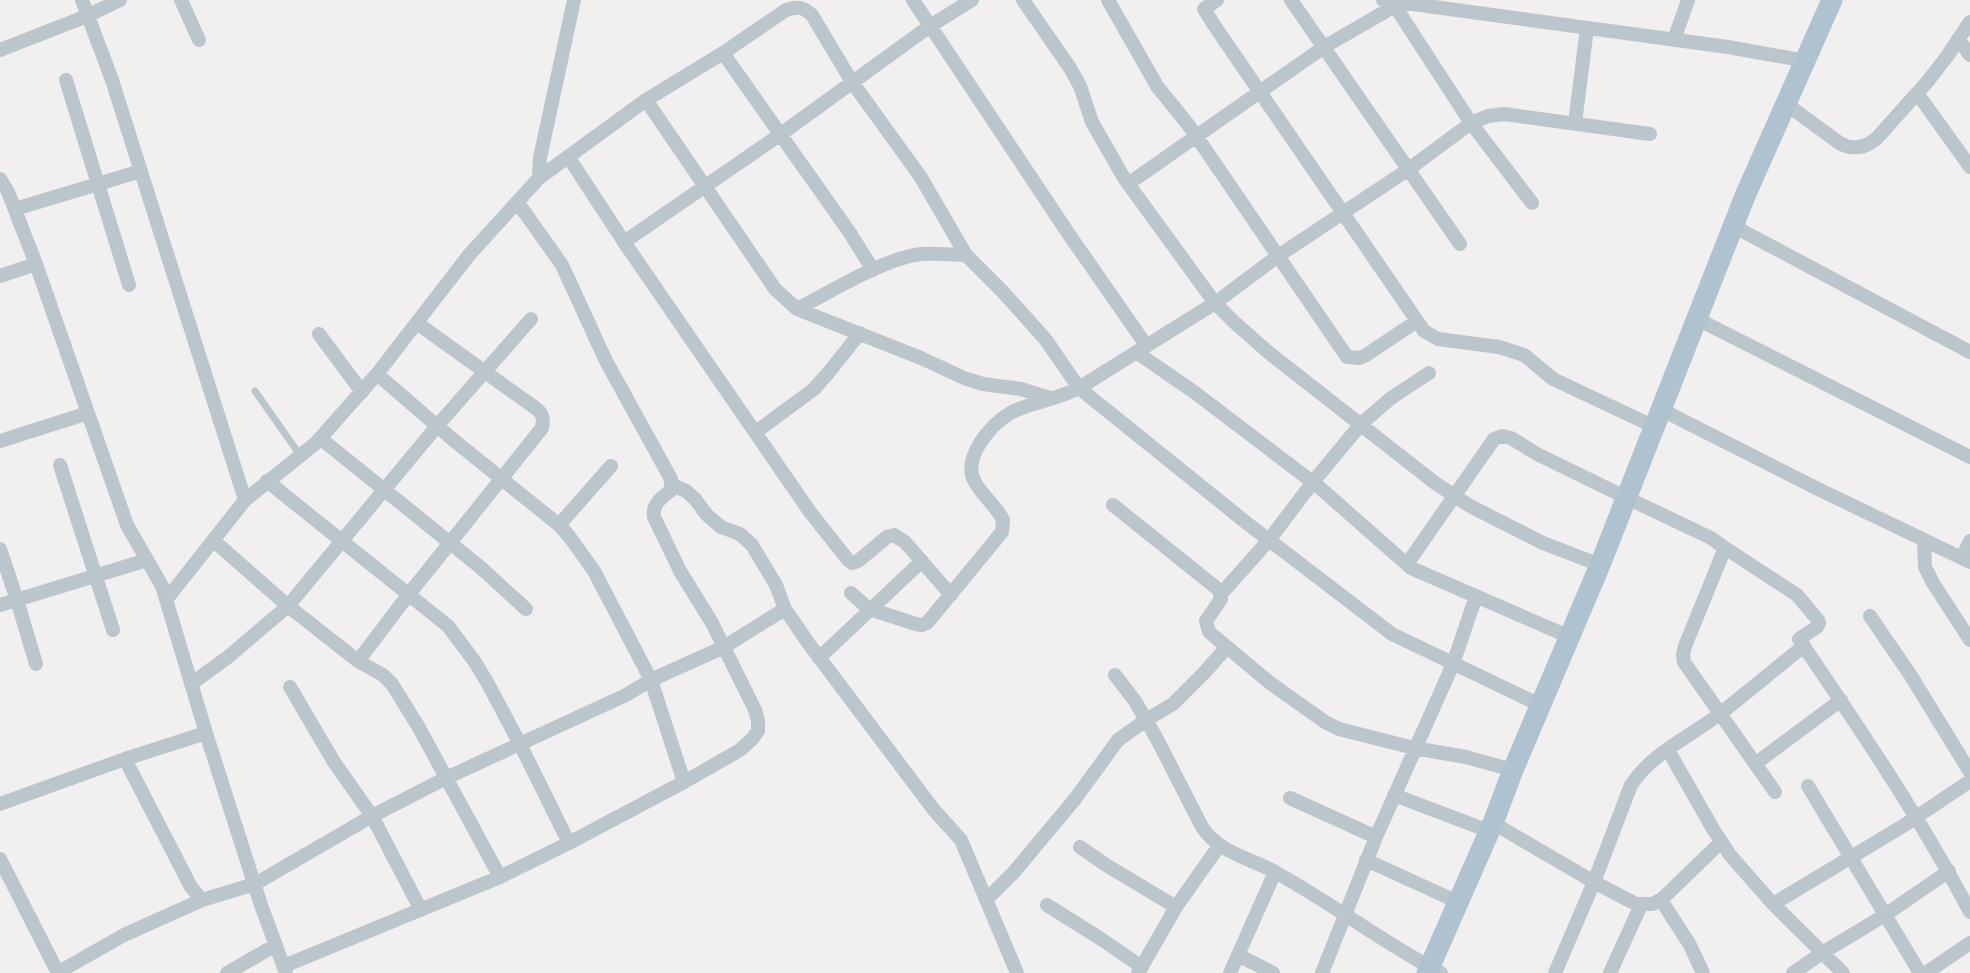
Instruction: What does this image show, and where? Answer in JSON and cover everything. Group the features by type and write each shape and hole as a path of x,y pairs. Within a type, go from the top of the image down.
{"main road":[{"path":"1433,971 1458,902 1627,498 1745,196 1832,0"}],"street":[{"path":"82,0 112,80 245,500"},
{"path":"0,50 87,16 120,0"},
{"path":"181,0 199,40"},
{"path":"539,178 540,158 574,0"},
{"path":"913,0 1068,232 1141,348 1194,392 1313,482 1412,568 1570,637"},
{"path":"624,242 782,134 930,26 972,0"},
{"path":"1023,0 1070,68 1080,86 1092,122 1128,184 1215,303 1234,322 1435,483 1470,506 1543,543 1600,565"},
{"path":"1108,0 1157,86 1197,137 1347,357 1359,358 1366,355 1416,321"},
{"path":"1217,0 1202,4 1259,92 1424,331 1438,339 1499,347 1524,356 1553,379 1658,419 1818,489 1966,560 1970,541"},
{"path":"1291,0 1460,244"},
{"path":"1487,14 1493,0"},
{"path":"1674,40 1688,0"},
{"path":"1128,184 1390,2 1728,47 1806,61"},
{"path":"1390,2 1471,123 1532,203"},
{"path":"166,600 245,500 320,438 362,392 469,255 539,178 646,100 723,53 786,10 796,6 805,8 812,15 852,82 920,176 966,255 1046,340 1079,388 1143,441 1392,634 1540,705"},
{"path":"1786,105 1841,144 1860,148 1869,145 1917,93 1948,55 1970,22"},
{"path":"1575,123 1587,28"},
{"path":"1958,39 1970,55"},
{"path":"723,53 782,134 873,270"},
{"path":"66,80 129,285"},
{"path":"1917,93 1970,167"},
{"path":"646,100 776,289 797,309 921,357 964,378 983,384 1021,389 1052,399"},
{"path":"852,593 869,609 922,625 932,620 1002,532 1004,525 1000,515 973,479 971,466 975,452 990,429 1005,414 1024,405 1052,399 1079,388 1215,303 1278,256 1409,169 1471,123 1488,116 1504,114 1650,134"},
{"path":"569,158 624,242 810,512 848,560 852,563 858,561 887,537 894,535 906,542 951,595"},
{"path":"15,209 141,171"},
{"path":"0,179 8,192 36,264 127,525 162,586 206,733 285,969 500,877 569,843 740,750 758,731 755,710 724,646 680,571 654,517 656,503 671,490 670,479 606,361 562,266 518,203"},
{"path":"1733,226 1970,352"},
{"path":"797,309 873,270 907,256 966,255"},
{"path":"0,276 36,264"},
{"path":"191,684 228,657 288,606 437,426 531,319"},
{"path":"1697,319 1970,457"},
{"path":"358,660 542,428 544,420 541,412 417,323"},
{"path":"756,432 814,389 860,333"},
{"path":"319,334 362,392"},
{"path":"1429,373 1391,398 1361,424 1269,540 1221,594 1221,599 1206,621 1206,626 1209,632 1270,683 1325,722 1350,732 1414,748 1466,757 1513,770"},
{"path":"377,374 559,525 576,545 594,571 651,680 684,782"},
{"path":"0,441 88,413"},
{"path":"1407,564 1494,439 1502,436 1511,438 1537,454 1711,538 1797,595 1819,623 1817,627 1799,639 1841,700 1916,819 1949,872 1970,912"},
{"path":"320,438 480,567 526,609"},
{"path":"60,465 113,630"},
{"path":"559,525 611,466"},
{"path":"267,481 448,626 460,640 487,682 569,843"},
{"path":"672,485 686,491 707,516 721,527 740,534 752,545 776,585 785,609 819,658 934,810 961,840 1017,973"},
{"path":"1113,505 1219,590 1221,594"},
{"path":"213,540 288,606 358,660 383,675 392,684 418,726 500,877"},
{"path":"1924,540 1925,567 1970,640"},
{"path":"1725,548 1683,655 1686,667 1775,792"},
{"path":"0,549 36,664"},
{"path":"0,605 147,560"},
{"path":"819,658 922,561"},
{"path":"1322,973 1366,860 1453,664 1476,596"},
{"path":"0,859 57,973 124,935 202,900 255,884 372,816 446,778 626,695 651,680 724,646 785,609"},
{"path":"1870,616 1911,676 1970,772"},
{"path":"1555,973 1594,882 1631,785 1638,774 1804,646"},
{"path":"986,900 1014,872 1075,799 1118,740 1173,704 1204,674 1227,647"},
{"path":"1115,675 1135,701 1197,814 1202,828 1209,837 1219,846 1275,872 1433,971"},
{"path":"290,687 334,762 372,816 421,910"},
{"path":"1755,764 1841,700"},
{"path":"0,804 125,759 206,733"},
{"path":"1668,750 1721,842 1773,904 1843,973"},
{"path":"125,759 191,887 202,900"},
{"path":"1773,904 1916,819 1970,782"},
{"path":"1808,786 1920,973"},
{"path":"1394,795 1491,827 1641,905 1661,900 1721,842"},
{"path":"1290,798 1376,837"},
{"path":"1047,905 1101,939 1140,970 1176,907 1219,846"},
{"path":"1080,848 1176,907"},
{"path":"1366,860 1458,902"},
{"path":"1230,973 1275,872"},
{"path":"1795,972 1949,872"},
{"path":"1661,900 1690,945 1703,973"},
{"path":"1610,973 1641,905"},
{"path":"1926,973 1970,943"},
{"path":"227,973 276,945"},
{"path":"1238,955 1273,973"}],"lane":[{"path":"255,391 300,455"}]}
